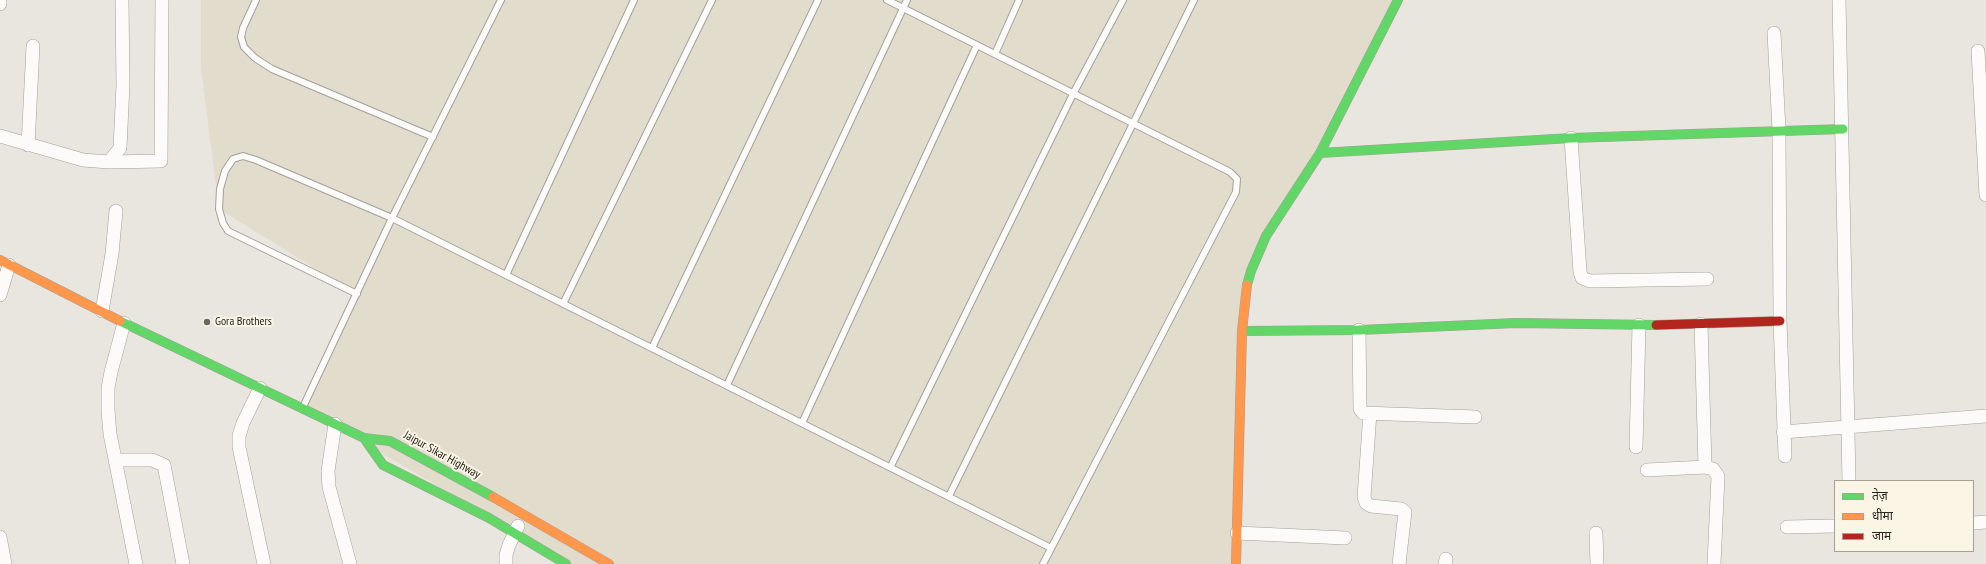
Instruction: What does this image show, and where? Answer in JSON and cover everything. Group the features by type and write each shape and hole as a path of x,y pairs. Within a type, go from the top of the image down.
{"street":[{"path":"109,162 120,148 123,85 122,0"},
{"path":"0,136 83,160 109,162 161,161 162,0"},
{"path":"1236,564 1244,295 1251,271 1266,236 1320,153 1398,0"},
{"path":"1839,0 1850,480"},
{"path":"1774,33 1779,130 1780,321 1785,456"},
{"path":"28,145 33,46"},
{"path":"1978,51 1986,195"},
{"path":"1320,153 1571,138 1843,129"},
{"path":"1571,138 1580,272 1582,278 1590,281 1707,279"},
{"path":"102,311 112,254 116,210"},
{"path":"0,295 4,262 124,323 364,438 384,466 514,532 566,564"},
{"path":"1242,331 1359,330 1516,323 1639,325 1780,321"},
{"path":"124,323 108,388 108,410 115,460 136,564"},
{"path":"1701,324 1705,467"},
{"path":"1636,447 1639,325"},
{"path":"1359,330 1360,409 1363,413 1475,417"},
{"path":"260,388 243,423 239,436 239,448 264,564"},
{"path":"1370,413 1364,497 1366,503 1371,506 1402,509 1405,512 1399,564"},
{"path":"1783,432 1986,416"},
{"path":"335,424 328,471 329,487 350,564"},
{"name":"Jaipur Sikar Highway","path":"364,438 390,441 526,515 609,564"},
{"path":"115,460 152,460 164,465 183,564"},
{"path":"1647,470 1705,467 1713,469 1718,476 1714,564"},
{"path":"506,564 506,555 514,532 526,515"},
{"path":"1974,523 1986,522"},
{"path":"1787,526 1834,526"},
{"path":"1237,533 1345,538"},
{"path":"1596,533 1597,564"},
{"path":"0,537 5,564"}],"lane":[{"path":"256,0 243,28 241,37 244,47 255,58 272,69 433,137"},
{"path":"303,408 392,218 501,0"},
{"path":"506,275 634,0"},
{"path":"563,304 712,0"},
{"path":"652,348 818,0"},
{"path":"887,0 1230,172 1237,179 1236,192 1043,564"},
{"path":"726,385 907,0"},
{"path":"995,54 1019,0"},
{"path":"891,466 1073,94 1123,0"},
{"path":"949,496 1194,0"},
{"path":"802,423 977,45"},
{"path":"357,294 228,231 223,223 219,209 220,188 225,171 233,160 243,156 256,160 392,218 891,466 1051,548"}],"shaded area":[{"path":"201,0 1398,0 1251,271 1234,564 573,564 303,408 357,294 219,209 201,68"}],"traffic: fast":[{"path":"1247,285 1251,271 1266,236 1320,153 1398,0"},
{"path":"1320,153 1571,138 1843,129"},
{"path":"120,321 364,438 390,441 493,497"},
{"path":"1242,331 1359,330 1516,323 1656,325"},
{"path":"364,438 383,465 489,518 566,564"}],"traffic: slow":[{"path":"0,260 120,321"},
{"path":"1236,564 1242,331 1247,285"},
{"path":"493,497 609,564"}],"traffic: jam":[{"path":"1656,325 1780,321"}],"place":[{"name":"Gora Brothers","path":"207,322"}]}
